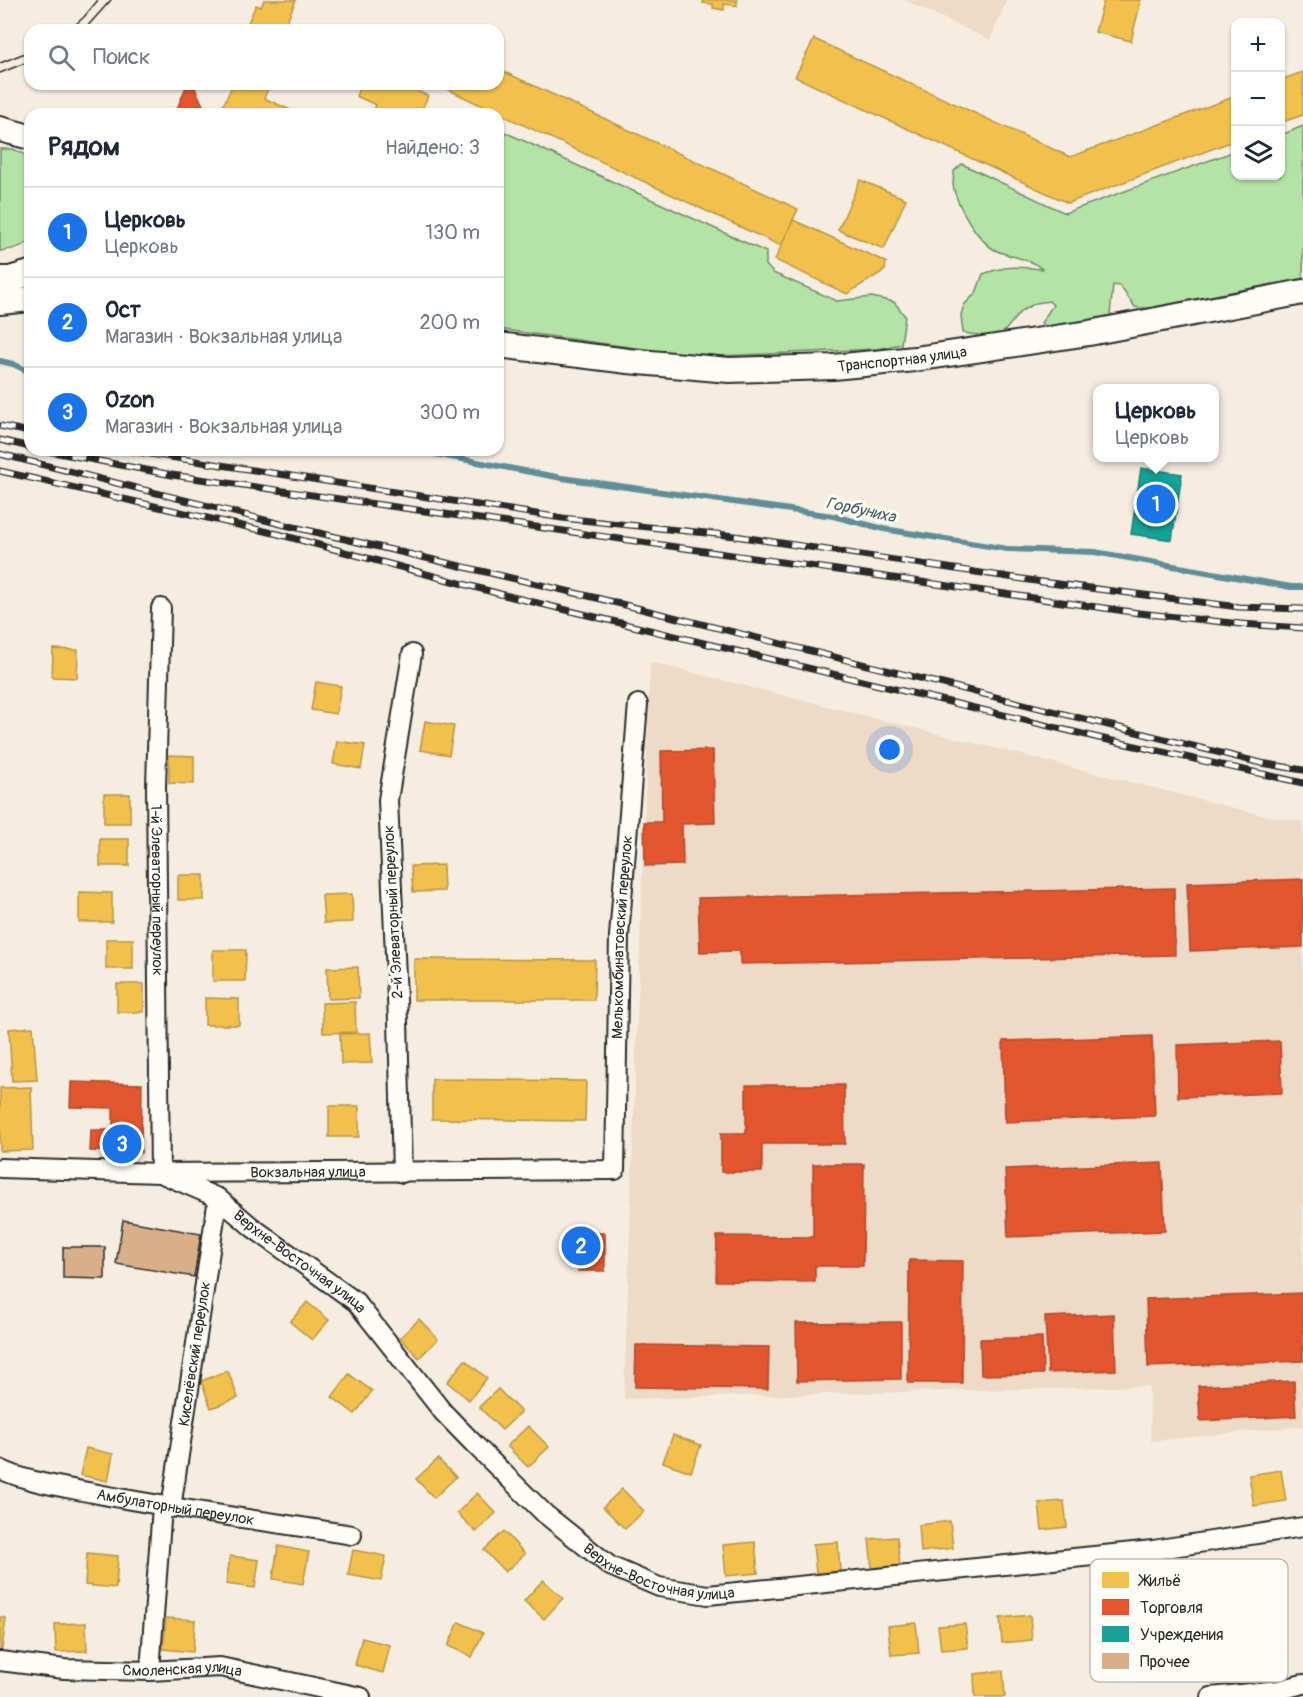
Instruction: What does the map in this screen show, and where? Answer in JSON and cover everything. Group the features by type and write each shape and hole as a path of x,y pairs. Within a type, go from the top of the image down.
{"main road":[{"path":"0,129 24,135"},
{"path":"0,279 24,275"},
{"name":"Транспортная улица","path":"504,346 628,361 729,370 833,367 915,359 1089,333 1303,292"},
{"path":"0,302 24,300"}],"street":[{"name":"1-й Элеваторный переулок","path":"160,1173 156,787 161,608"},
{"name":"2-й Элеваторный переулок","path":"402,1173 388,800 412,654"},
{"name":"Мелькомбинатовский переулок","path":"615,1170 619,936 638,704"},
{"name":"Вокзальная улица","path":"0,1168 160,1173 615,1170"},
{"name":"Верхне-Восточная улица","path":"160,1173 218,1198 252,1227 356,1302 443,1412 544,1514 610,1566 659,1587 708,1595 1153,1550 1303,1527"},
{"name":"Киселёвский переулок","path":"150,1671 167,1507 218,1198"},
{"name":"Амбулаторный переулок","path":"0,1469 50,1484 167,1507 352,1535"},
{"name":"Смоленская улица","path":"0,1661 64,1669 150,1671 220,1667 361,1697"},
{"path":"1211,1697 1303,1684"}],"shaded area":[{"path":"904,0 1007,0 990,40"},
{"path":"650,662 1258,814 1303,822 1303,1426 1151,1441 1149,1386 624,1399"}],"green space":[{"path":"1303,126 1303,283 1152,309 1135,307 1120,286 1113,285 1110,315 1106,322 1064,329 1048,327 1041,323 1053,305 1049,301 1036,303 1021,311 1003,333 993,337 963,333 961,315 964,305 976,293 983,274 1013,267 1042,269 1031,262 995,250 975,230 958,202 953,185 954,171 962,164 1065,213 1231,152 1231,180 1285,180 1285,133"},
{"path":"504,132 766,252 766,265 773,273 837,301 872,297 894,302 905,316 901,344 877,349 721,356 658,351 504,330"},
{"path":"0,149 13,149 24,154 24,244 0,251"}],"building: Жильё":[{"path":"264,0 296,0 286,24 247,24 256,5 261,7"},
{"path":"703,0 737,0 737,6 724,4 724,10 713,8 713,4 703,3"},
{"path":"1104,0 1141,0 1131,41 1095,32"},
{"path":"814,39 1070,157 1231,98 1231,142 1068,203 795,77"},
{"path":"504,72 798,209 781,246 504,116 504,108 487,108 449,90 504,90"},
{"path":"1303,72 1303,115 1285,121 1285,78"},
{"path":"230,90 267,90 264,98 286,108 222,108"},
{"path":"358,90 414,90 428,96 423,108 375,108 376,105 356,96"},
{"path":"860,180 906,199 884,249 838,230"},
{"path":"793,220 886,262 885,270 847,294 775,260"},
{"path":"53,649 78,650 77,678 52,677"},
{"path":"316,682 341,686 336,714 311,710"},
{"path":"425,721 454,726 449,755 420,750"},
{"path":"337,741 365,745 361,769 333,764"},
{"path":"169,755 194,756 194,784 169,783"},
{"path":"104,794 130,794 130,823 104,823"},
{"path":"100,839 129,839 129,866 100,866"},
{"path":"443,865 444,891 413,892 411,866"},
{"path":"178,875 204,875 204,900 178,900"},
{"path":"79,892 112,893 112,922 79,922"},
{"path":"352,894 353,922 324,923 322,895"},
{"path":"106,939 133,939 133,969 106,969"},
{"path":"213,950 246,950 245,981 213,981"},
{"path":"414,959 595,960 594,1000 414,1000"},
{"path":"358,967 359,998 328,999 327,968"},
{"path":"117,984 144,984 144,1012 117,1012"},
{"path":"205,998 239,999 239,1025 205,1025"},
{"path":"355,1002 356,1032 323,1033 322,1003"},
{"path":"33,1027 37,1080 12,1081 9,1029"},
{"path":"370,1033 372,1063 341,1064 340,1034"},
{"path":"432,1079 586,1081 585,1121 432,1119"},
{"path":"31,1087 33,1150 0,1151 0,1088"},
{"path":"329,1106 359,1106 359,1137 329,1137"},
{"path":"307,1302 329,1320 312,1340 290,1322"},
{"path":"419,1319 438,1339 419,1358 400,1338"},
{"path":"465,1360 487,1378 469,1400 447,1382"},
{"path":"228,1371 238,1398 211,1408 201,1381"},
{"path":"349,1374 372,1391 355,1414 332,1397"},
{"path":"498,1389 521,1412 502,1430 479,1407"},
{"path":"528,1426 549,1447 528,1467 507,1446"},
{"path":"673,1435 701,1445 691,1472 663,1462"},
{"path":"86,1448 113,1454 108,1481 80,1475"},
{"path":"438,1459 456,1477 434,1498 416,1479"},
{"path":"1281,1470 1286,1501 1254,1506 1249,1475"},
{"path":"622,1489 644,1511 625,1529 603,1507"},
{"path":"477,1493 496,1513 476,1532 457,1513"},
{"path":"1064,1501 1067,1527 1042,1530 1039,1503"},
{"path":"950,1521 953,1548 921,1552 919,1525"},
{"path":"504,1531 525,1554 505,1572 484,1550"},
{"path":"897,1537 900,1566 872,1568 869,1539"},
{"path":"755,1542 758,1573 726,1576 723,1545"},
{"path":"838,1542 840,1571 816,1573 813,1544"},
{"path":"278,1546 309,1552 303,1584 273,1579"},
{"path":"353,1550 386,1556 381,1581 348,1575"},
{"path":"87,1553 118,1556 116,1588 85,1585"},
{"path":"230,1556 259,1560 255,1588 226,1584"},
{"path":"543,1580 563,1598 544,1619 524,1601"},
{"path":"1030,1615 1032,1640 1002,1643 1000,1618"},
{"path":"0,1617 6,1618 2,1649 0,1649"},
{"path":"166,1618 195,1620 193,1652 163,1649"},
{"path":"459,1622 483,1633 472,1657 448,1646"},
{"path":"86,1623 87,1651 56,1652 55,1624"},
{"path":"916,1623 919,1653 891,1655 888,1626"},
{"path":"965,1624 968,1648 941,1650 938,1626"},
{"path":"362,1638 390,1645 383,1673 355,1665"},
{"path":"1003,1671 1005,1697 975,1697 974,1674"}],"building: Торговля":[{"path":"185,90 196,90 204,108 177,108"},
{"path":"713,750 715,823 682,824 683,865 645,866 644,822 662,822 661,751"},
{"path":"1303,879 1303,947 1190,951 1187,883"},
{"path":"1174,888 1175,955 740,964 740,951 700,952 698,898"},
{"path":"1152,1036 1155,1116 1005,1122 1003,1041"},
{"path":"1280,1041 1282,1093 1178,1097 1177,1045"},
{"path":"71,1082 142,1084 141,1153 90,1151 91,1130 113,1130 113,1108 70,1107"},
{"path":"746,1085 844,1085 845,1144 762,1144 762,1172 721,1172 721,1133 746,1133"},
{"path":"1162,1163 1165,1231 1008,1237 1005,1169"},
{"path":"813,1164 864,1164 863,1266 815,1266 815,1282 716,1281 717,1236 813,1237"},
{"path":"578,1233 605,1233 605,1271 578,1271"},
{"path":"909,1260 963,1261 962,1383 908,1383"},
{"path":"1303,1293 1303,1361 1148,1367 1146,1299"},
{"path":"1114,1314 1116,1370 1048,1373 1045,1317"},
{"path":"901,1322 901,1379 797,1381 796,1323"},
{"path":"1042,1337 1043,1374 981,1375 980,1339"},
{"path":"636,1345 769,1347 768,1389 635,1387"},
{"path":"1294,1381 1296,1416 1200,1421 1198,1386"}],"building: Учреждения":[{"path":"1141,468 1182,474 1172,540 1131,534"}],"building: Прочее":[{"path":"123,1220 201,1234 194,1277 116,1264"},
{"path":"63,1247 105,1247 105,1279 63,1278"}],"waterway":[{"name":"Горбуниха","path":"0,361 24,369"},
{"name":"Горбуниха","path":"446,456 562,478 833,516 884,529 1007,549 1095,552 1291,587 1303,587"}],"tram line":[{"path":"76,24 98,0"},
{"path":"89,24 111,0"},
{"path":"0,63 24,53"},
{"path":"0,73 24,63"}],"railway":[{"path":"0,426 24,431"},
{"path":"0,440 24,446"},
{"path":"0,454 281,524 601,599 1261,763 1303,770"},
{"path":"74,456 172,475 1139,613 1303,628"},
{"path":"164,456 562,518 735,536 1042,582 1239,607 1303,609"},
{"path":"0,471 278,534 504,595 1099,738 1303,783"}],"place":[{"name":"Церковь","path":"1156,504"},
{"name":"Ozon","path":"122,1144"},
{"name":"Ост","path":"581,1246"}]}
